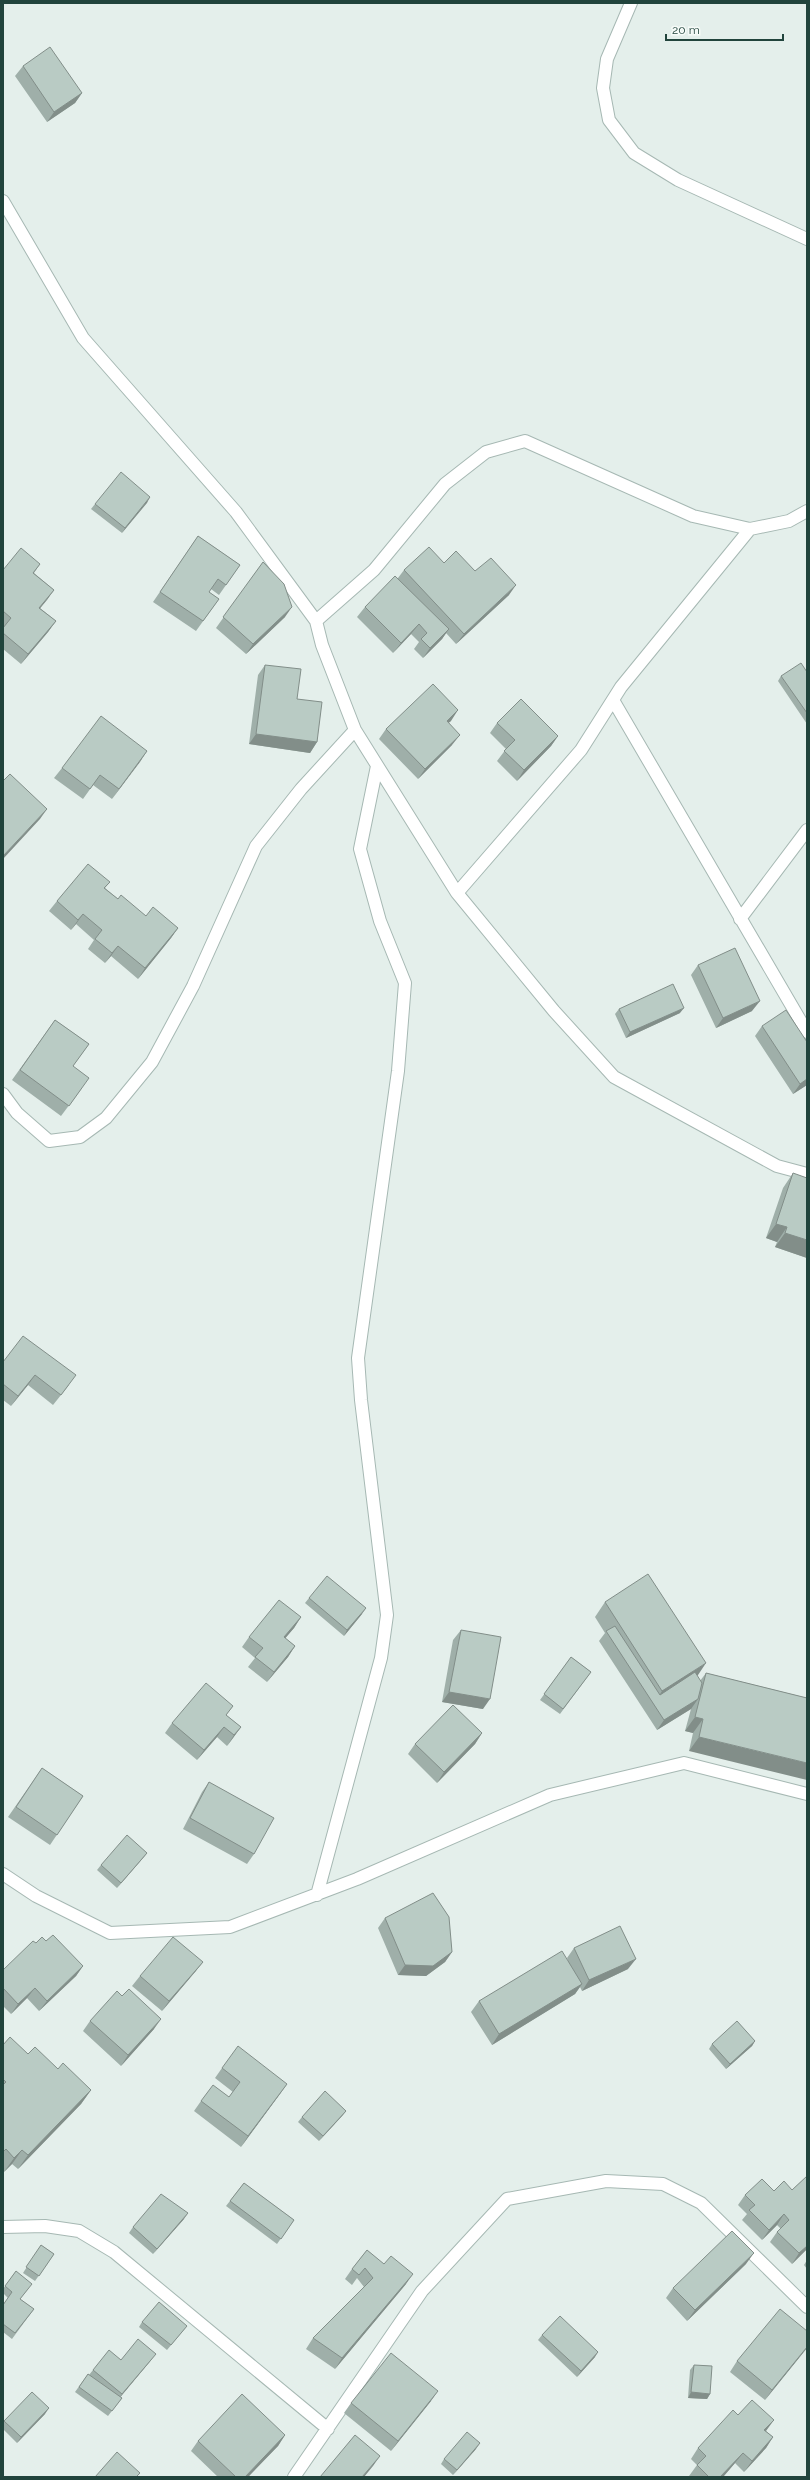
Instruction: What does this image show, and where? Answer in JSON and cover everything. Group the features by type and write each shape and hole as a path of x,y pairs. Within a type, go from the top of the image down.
{"street":[{"path":"630,3 607,59 603,88 608,120 634,153 671,176 807,240"},
{"path":"3,202 83,338 236,512 316,622 322,645 355,730 377,766 457,893 554,1011 614,1077 777,1166 807,1174"},
{"path":"316,622 374,570 445,484 486,452 526,441 693,516 750,529 789,521 807,511"},
{"path":"457,893 580,750 612,700 750,529"},
{"path":"612,700 807,1032"},
{"path":"3,1094 18,1113 49,1141 80,1137 106,1118 152,1062 193,986 256,846 301,789 355,730"},
{"path":"317,1895 381,1658 387,1615 361,1400 358,1358 398,1071 405,983 380,922 360,849 377,766"},
{"path":"740,919 807,830"},
{"path":"3,1874 36,1896 110,1933 230,1928 317,1895 550,1795 684,1763 807,1794"},
{"path":"294,2477 422,2291 507,2199 606,2181 663,2184 701,2203 807,2307"},
{"path":"3,2227 45,2226 79,2231 114,2252 328,2429"}],"building":[{"path":"50,47 82,93 54,112 23,66"},
{"path":"121,472 150,497 125,528 95,504"},
{"path":"198,536 240,565 226,585 218,579 209,592 219,599 203,621 160,592"},
{"path":"429,547 444,563 456,551 475,571 491,558 516,585 464,634 404,570"},
{"path":"21,548 40,564 33,573 54,590 39,608 56,621 28,654 3,633 3,628 11,618 3,611 3,570"},
{"path":"263,562 284,584 292,607 253,644 223,617"},
{"path":"395,576 449,629 430,648 421,639 427,633 419,624 401,643 365,607"},
{"path":"801,663 807,672 807,713 781,676"},
{"path":"265,665 301,669 297,699 322,702 317,742 256,734"},
{"path":"433,684 458,710 447,721 460,735 425,769 386,729"},
{"path":"521,699 558,736 524,770 504,751 515,740 497,723"},
{"path":"101,716 147,751 119,789 100,775 90,789 62,768"},
{"path":"10,774 47,809 3,856 3,781"},
{"path":"88,864 110,882 104,888 118,899 121,895 146,916 153,907 178,928 145,968 118,946 112,953 95,939 102,930 83,914 78,920 57,901"},
{"path":"735,948 760,1001 723,1018 698,965"},
{"path":"673,984 684,1008 630,1032 619,1009"},
{"path":"786,1010 807,1042 807,1079 800,1084 762,1026"},
{"path":"55,1020 89,1044 73,1066 89,1078 69,1106 20,1070"},
{"path":"793,1173 807,1178 807,1240 785,1233 787,1227 776,1224"},
{"path":"23,1336 76,1375 61,1395 35,1375 18,1396 3,1384 3,1362"},
{"path":"648,1574 706,1663 662,1691 605,1602"},
{"path":"327,1576 366,1608 347,1630 309,1598"},
{"path":"279,1600 301,1617 284,1637 295,1646 274,1672 255,1657 263,1648 249,1637"},
{"path":"615,1626 660,1695 695,1672 702,1683 698,1699 664,1720 606,1631"},
{"path":"461,1630 501,1637 490,1699 449,1692"},
{"path":"571,1657 591,1672 563,1709 544,1694"},
{"path":"706,1673 807,1698 807,1763 699,1737 703,1719 695,1717"},
{"path":"206,1683 233,1706 226,1715 241,1727 234,1735 224,1727 204,1750 172,1723"},
{"path":"453,1705 482,1733 444,1772 415,1744"},
{"path":"42,1768 83,1796 57,1835 16,1807"},
{"path":"209,1782 274,1818 254,1854 190,1818"},
{"path":"127,1835 147,1853 121,1883 101,1865"},
{"path":"433,1893 449,1917 452,1952 433,1966 405,1965 385,1918"},
{"path":"620,1926 636,1959 589,1980 574,1948"},
{"path":"53,1935 83,1966 47,2001 35,1988 18,2004 3,1988 3,1970 33,1941 36,1943 42,1937 46,1941"},
{"path":"173,1937 203,1962 169,2001 140,1976"},
{"path":"562,1951 582,1984 499,2034 479,2001"},
{"path":"129,1989 161,2019 128,2055 90,2021 117,1991 122,1996"},
{"path":"737,2021 755,2041 730,2064 712,2044"},
{"path":"10,2037 28,2054 35,2047 58,2069 63,2063 91,2090 28,2155 22,2150 14,2158 6,2149 3,2152 3,2085 6,2082 3,2079 3,2045"},
{"path":"238,2046 287,2084 248,2136 201,2101 213,2085 229,2097 240,2082 222,2068"},
{"path":"325,2091 346,2111 323,2136 302,2117"},
{"path":"807,2176 807,2246 799,2253 777,2232 789,2220 784,2214 769,2230 749,2210 755,2205 745,2195 762,2179 774,2191 784,2181 792,2190"},
{"path":"244,2183 294,2220 281,2239 230,2201"},
{"path":"161,2194 188,2213 157,2249 133,2227"},
{"path":"732,2231 754,2253 695,2310 673,2288"},
{"path":"41,2245 54,2254 39,2276 26,2267"},
{"path":"367,2250 384,2264 391,2256 413,2274 342,2358 313,2338 373,2278 365,2268 359,2275 352,2269"},
{"path":"16,2271 32,2284 20,2299 34,2309 15,2333 3,2324 3,2305 12,2292 5,2286"},
{"path":"159,2302 187,2326 171,2345 142,2322"},
{"path":"780,2309 807,2331 807,2347 772,2390 737,2361"},
{"path":"560,2316 598,2352 581,2371 542,2335"},
{"path":"138,2339 156,2354 122,2394 93,2370 109,2350 121,2360"},
{"path":"391,2353 438,2391 398,2441 351,2403"},
{"path":"694,2365 712,2366 710,2394 691,2392"},
{"path":"88,2374 122,2398 112,2411 79,2387"},
{"path":"32,2392 49,2408 21,2437 4,2421"},
{"path":"242,2394 285,2435 245,2477 236,2477 198,2441"},
{"path":"752,2400 774,2420 764,2430 773,2437 752,2461 743,2453 720,2477 709,2477 697,2465 706,2456 698,2448 733,2410 738,2415"},
{"path":"467,2432 480,2443 457,2470 444,2459"},
{"path":"355,2435 380,2456 362,2477 320,2477"},
{"path":"117,2452 140,2473 136,2477 95,2477"}]}
